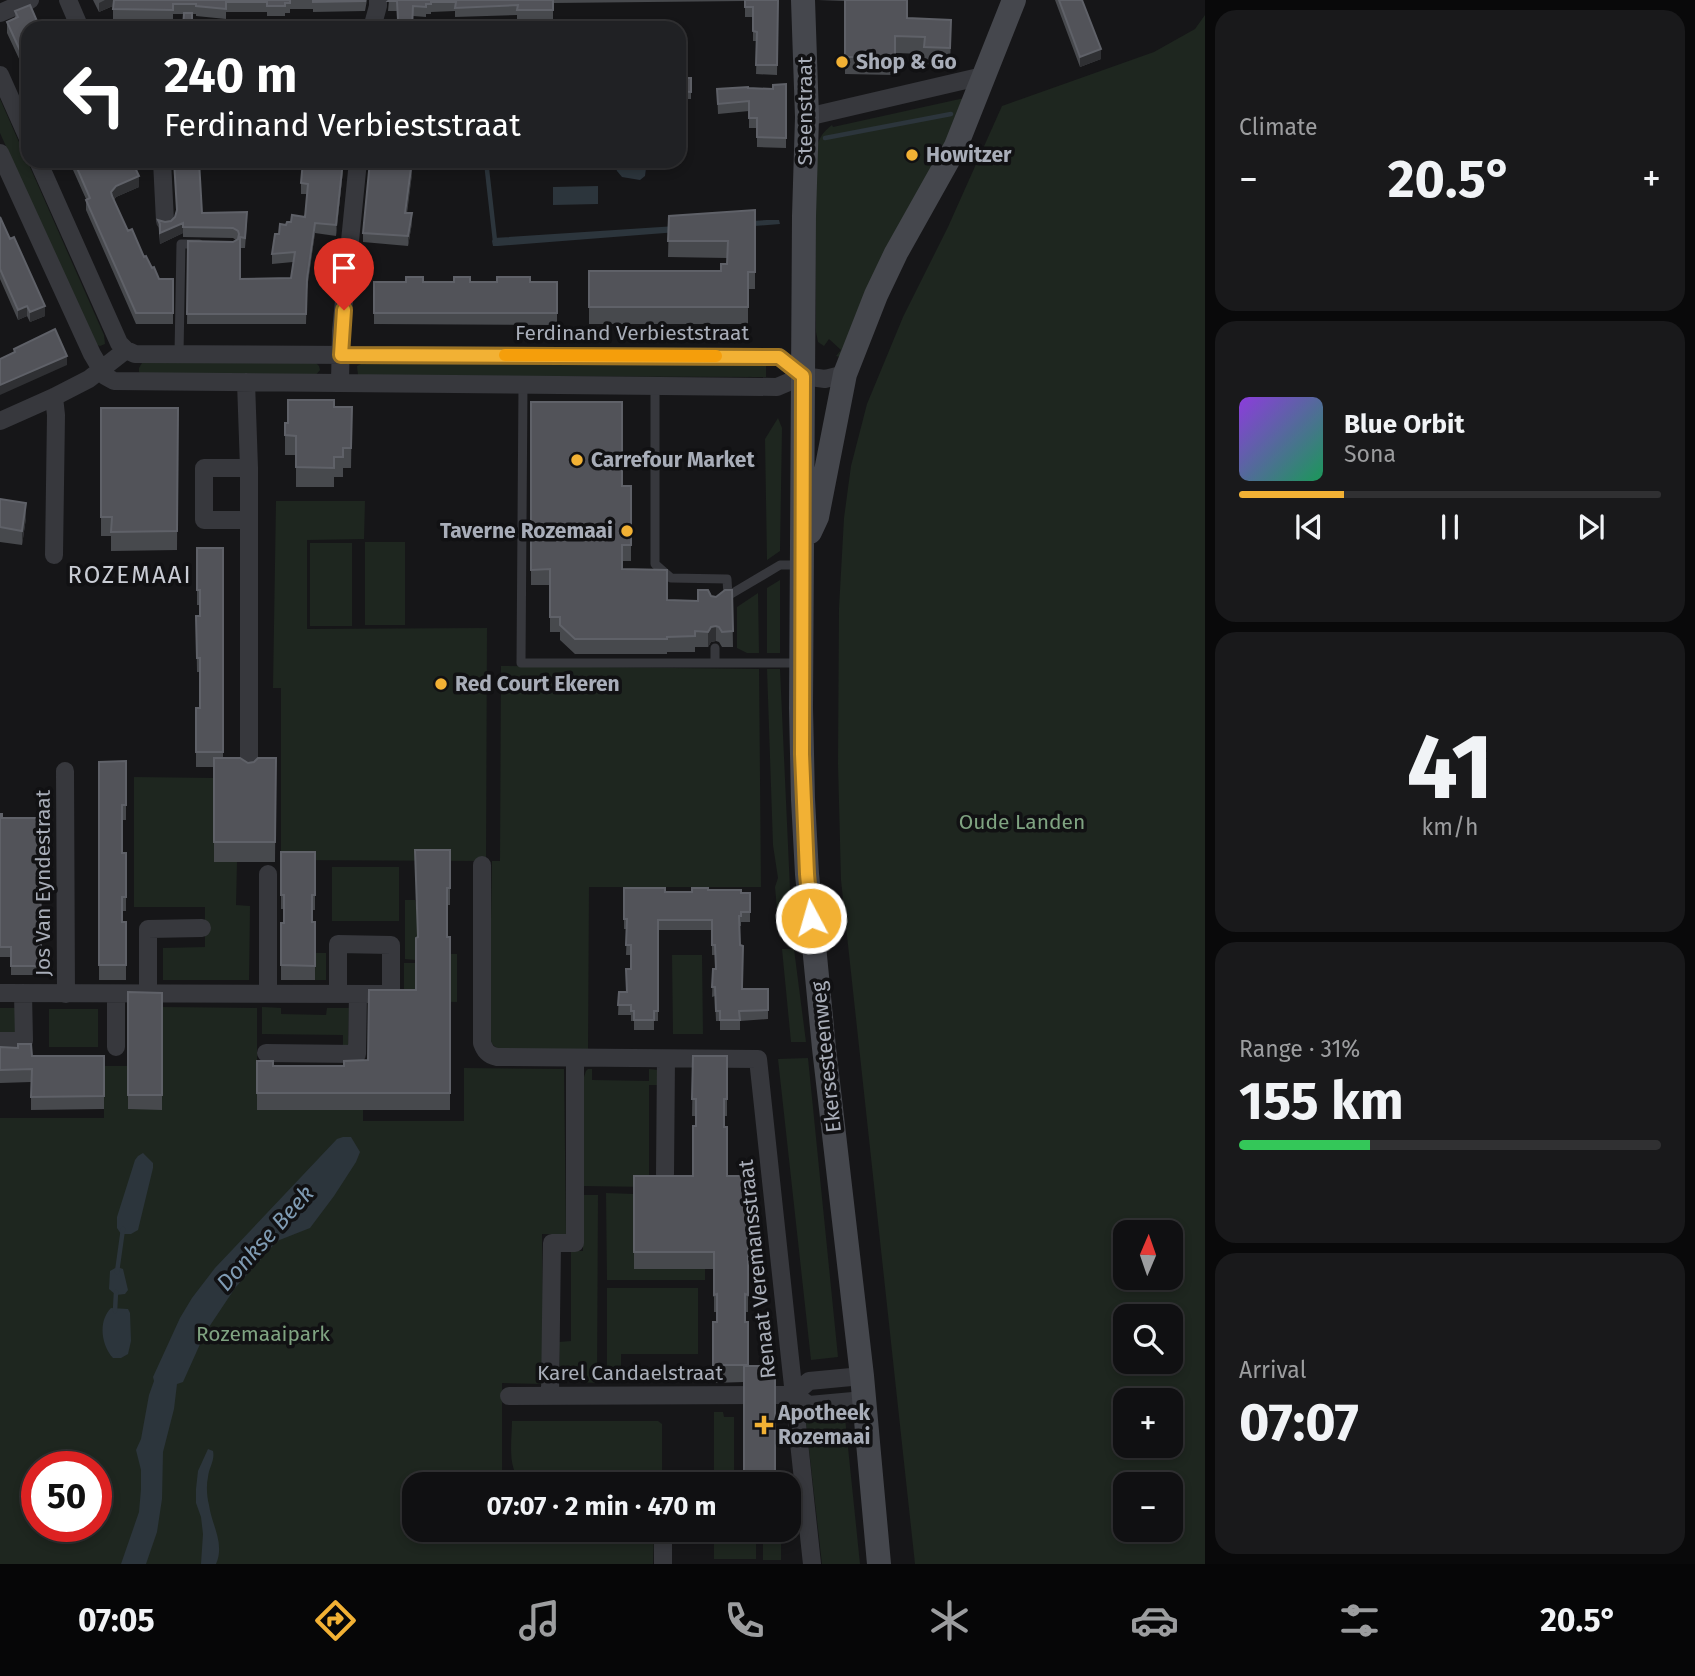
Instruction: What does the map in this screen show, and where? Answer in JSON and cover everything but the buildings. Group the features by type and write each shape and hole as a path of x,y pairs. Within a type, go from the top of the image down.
{"main road":[{"name":"Steenstraat","path":"803,0 807,117 804,222"},
{"name":"Ekersesteenweg","path":"803,557 817,517 845,374 876,295 896,253 956,146 1014,0"},
{"name":"Ekersesteenweg","path":"804,222 802,663 803,799 807,874 825,1061 863,1388 879,1564"}],"street":[{"path":"0,13 30,0"},
{"path":"68,0 77,21"},
{"path":"374,21 378,0"},
{"path":"0,75 21,122"},
{"path":"807,117 983,76"},
{"path":"0,153 101,371 114,380 777,387 803,376 825,379 845,374"},
{"path":"0,421 89,379 125,350 119,343 41,168"},
{"path":"162,168 165,221"},
{"path":"341,383 341,331 357,168"},
{"name":"Ferdinand Verbieststraat","path":"125,350 135,354 779,357 803,376"},
{"path":"246,382 249,468 248,771"},
{"path":"54,397 54,555"},
{"path":"249,468 204,468 204,520 249,520"},
{"name":"Jos Van Eyndestraat","path":"65,771 66,994"},
{"name":"Renaat Veremansstraat","path":"482,865 482,1043 490,1055 758,1059 812,1564"},
{"path":"268,873 268,994"},
{"path":"148,994 148,929 202,928"},
{"path":"0,993 66,994 338,994 358,994 391,994 391,945 338,944 338,994"},
{"path":"0,1041 24,1041 23,993"},
{"path":"116,994 116,1047"},
{"path":"266,1052 356,1054 358,994"},
{"path":"550,1396 552,1242 575,1243 575,1058"},
{"path":"665,1174 666,1059"},
{"name":"Karel Candaelstraat","path":"509,1396 793,1395 809,1381 863,1388"},
{"path":"663,1542 663,1564"}],"lane":[{"path":"178,354 181,244 206,244"},
{"path":"523,384 521,663 802,663"},
{"path":"655,386 655,564 671,578 727,579 728,596"},
{"path":"715,603 780,565 803,557"},
{"path":"715,648 715,663"}],"green space":[{"name":"Oude Landen","path":"1205,15 1205,1564 915,1564 841,880 838,764 839,608 844,518 851,466 867,404 903,317 948,227 1002,106 1154,52 1195,29"},
{"path":"969,97 846,359 836,356 841,350 829,339 824,346 818,342 816,332 815,159 819,140 832,125 833,127"},
{"path":"0,99 21,147 21,168 30,168 104,335 105,344 100,346 93,341 0,133"},
{"path":"142,363 316,363 320,370 315,376 144,376 139,372"},
{"path":"766,363 766,377 362,376 358,375 357,366 361,364"},
{"path":"778,418 782,428 780,551 767,560 765,439"},
{"path":"276,501 365,501 364,539 307,540 307,629 487,628 486,861 281,860 281,688 273,688"},
{"path":"365,542 405,542 405,625 365,625"},
{"path":"310,543 352,543 352,626 310,626"},
{"path":"780,580 780,653 767,653 767,588"},
{"path":"758,593 759,653 747,653 737,648 737,607"},
{"path":"501,666 759,669 761,887 589,887 588,1050 498,1049 492,1044 489,1034 492,861 500,861"},
{"path":"767,669 780,669 792,933 779,932"},
{"path":"134,777 214,778 214,861 237,862 236,905 250,906 249,980 163,980 163,948 205,947 205,907 134,907"},
{"path":"332,867 399,867 399,921 332,921"},
{"path":"405,900 415,900 418,905 416,960 405,959"},
{"path":"782,949 794,949 806,1042 791,1042"},
{"path":"315,953 326,953 326,980 315,980"},
{"path":"450,954 457,954 457,1002 404,1001 404,963 416,963 450,992"},
{"path":"672,955 702,955 703,1034 673,1034"},
{"name":"Rozemaaipark","path":"162,1007 257,1008 257,1109 363,1110 363,1121 464,1121 464,1068 564,1069 566,1234 542,1234 544,1384 502,1383 502,1472 402,1472 402,1542 654,1542 653,1564 0,1564 0,1118 104,1118 104,1066 128,1066 128,1109 161,1109"},
{"path":"262,1007 281,1008 281,1014 326,1015 327,1008 349,1008 348,1045 343,1045 343,1035 262,1034"},
{"path":"0,1008 16,1008 16,1034 0,1034"},
{"path":"49,1009 98,1009 98,1047 49,1047"},
{"path":"808,1058 838,1357 811,1360 778,1059"},
{"path":"588,1069 592,1069 592,1080 649,1081 649,1069 658,1070 661,1085 649,1085 649,1187 584,1186 584,1077"},
{"path":"606,1193 634,1194 635,1269 705,1269 705,1280 607,1280"},
{"path":"583,1195 598,1195 597,1383 560,1381 559,1342 571,1341 571,1251 583,1251"},
{"path":"607,1288 698,1288 698,1354 621,1354 621,1382 607,1382"},
{"path":"714,1412 723,1412 724,1417 734,1417 734,1472 714,1472"},
{"path":"831,1414 845,1418 860,1564 822,1564 806,1423 817,1415"},
{"path":"512,1421 658,1421 662,1424 662,1472 515,1472 511,1446"},
{"path":"714,1542 756,1542 756,1559 714,1559"},
{"path":"763,1542 781,1542 781,1560 763,1560"}],"water":[{"path":"616,168 646,168 645,176 640,180 622,177"},
{"path":"598,186 598,204 553,205 553,187"},
{"path":"779,220 780,224 498,246 493,246 492,241 494,238"},
{"name":"Donkse Beek","path":"351,1137 360,1152 334,1196 310,1228 277,1241 235,1288 205,1333 183,1382 177,1384 174,1409 163,1452 162,1499 157,1532 146,1564 121,1564 139,1512 141,1470 136,1450 141,1439 153,1377 180,1318 215,1268 337,1139"},
{"path":"143,1153 153,1163 153,1168 138,1230 131,1234 121,1234 117,1228 117,1217 135,1160"},
{"path":"117,1267 123,1269 128,1290 125,1294 116,1295 109,1289 110,1271"},
{"path":"111,1308 128,1309 130,1313 131,1341 128,1354 121,1358 113,1358 104,1340 104,1319"},
{"path":"208,1449 213,1451 207,1488 219,1542 216,1564 201,1564 203,1534 196,1503 198,1471"}],"waterway":[{"path":"825,138 951,114"},
{"path":"487,168 495,241"},
{"name":"Donkse Beek","path":"117,1272 123,1229"},
{"name":"Donkse Beek","path":"115,1311 116,1292"}],"slow traffic":[{"path":"505,355 716,356"}],"place":[{"name":"Shop & Go","path":"842,62"},
{"name":"Howitzer","path":"912,155"},
{"name":"Carrefour Market","path":"577,460"},
{"name":"Taverne Rozemaai","path":"627,531"},
{"name":"Red Court Ekeren","path":"441,684"},
{"name":"Apotheek Rozemaai","path":"764,1425"}],"district":[{"name":"ROZEMAAI","path":"130,575"}],"route":[{"path":"344,310 341,355 779,357 803,376 801,708 803,799 811,918"}]}
